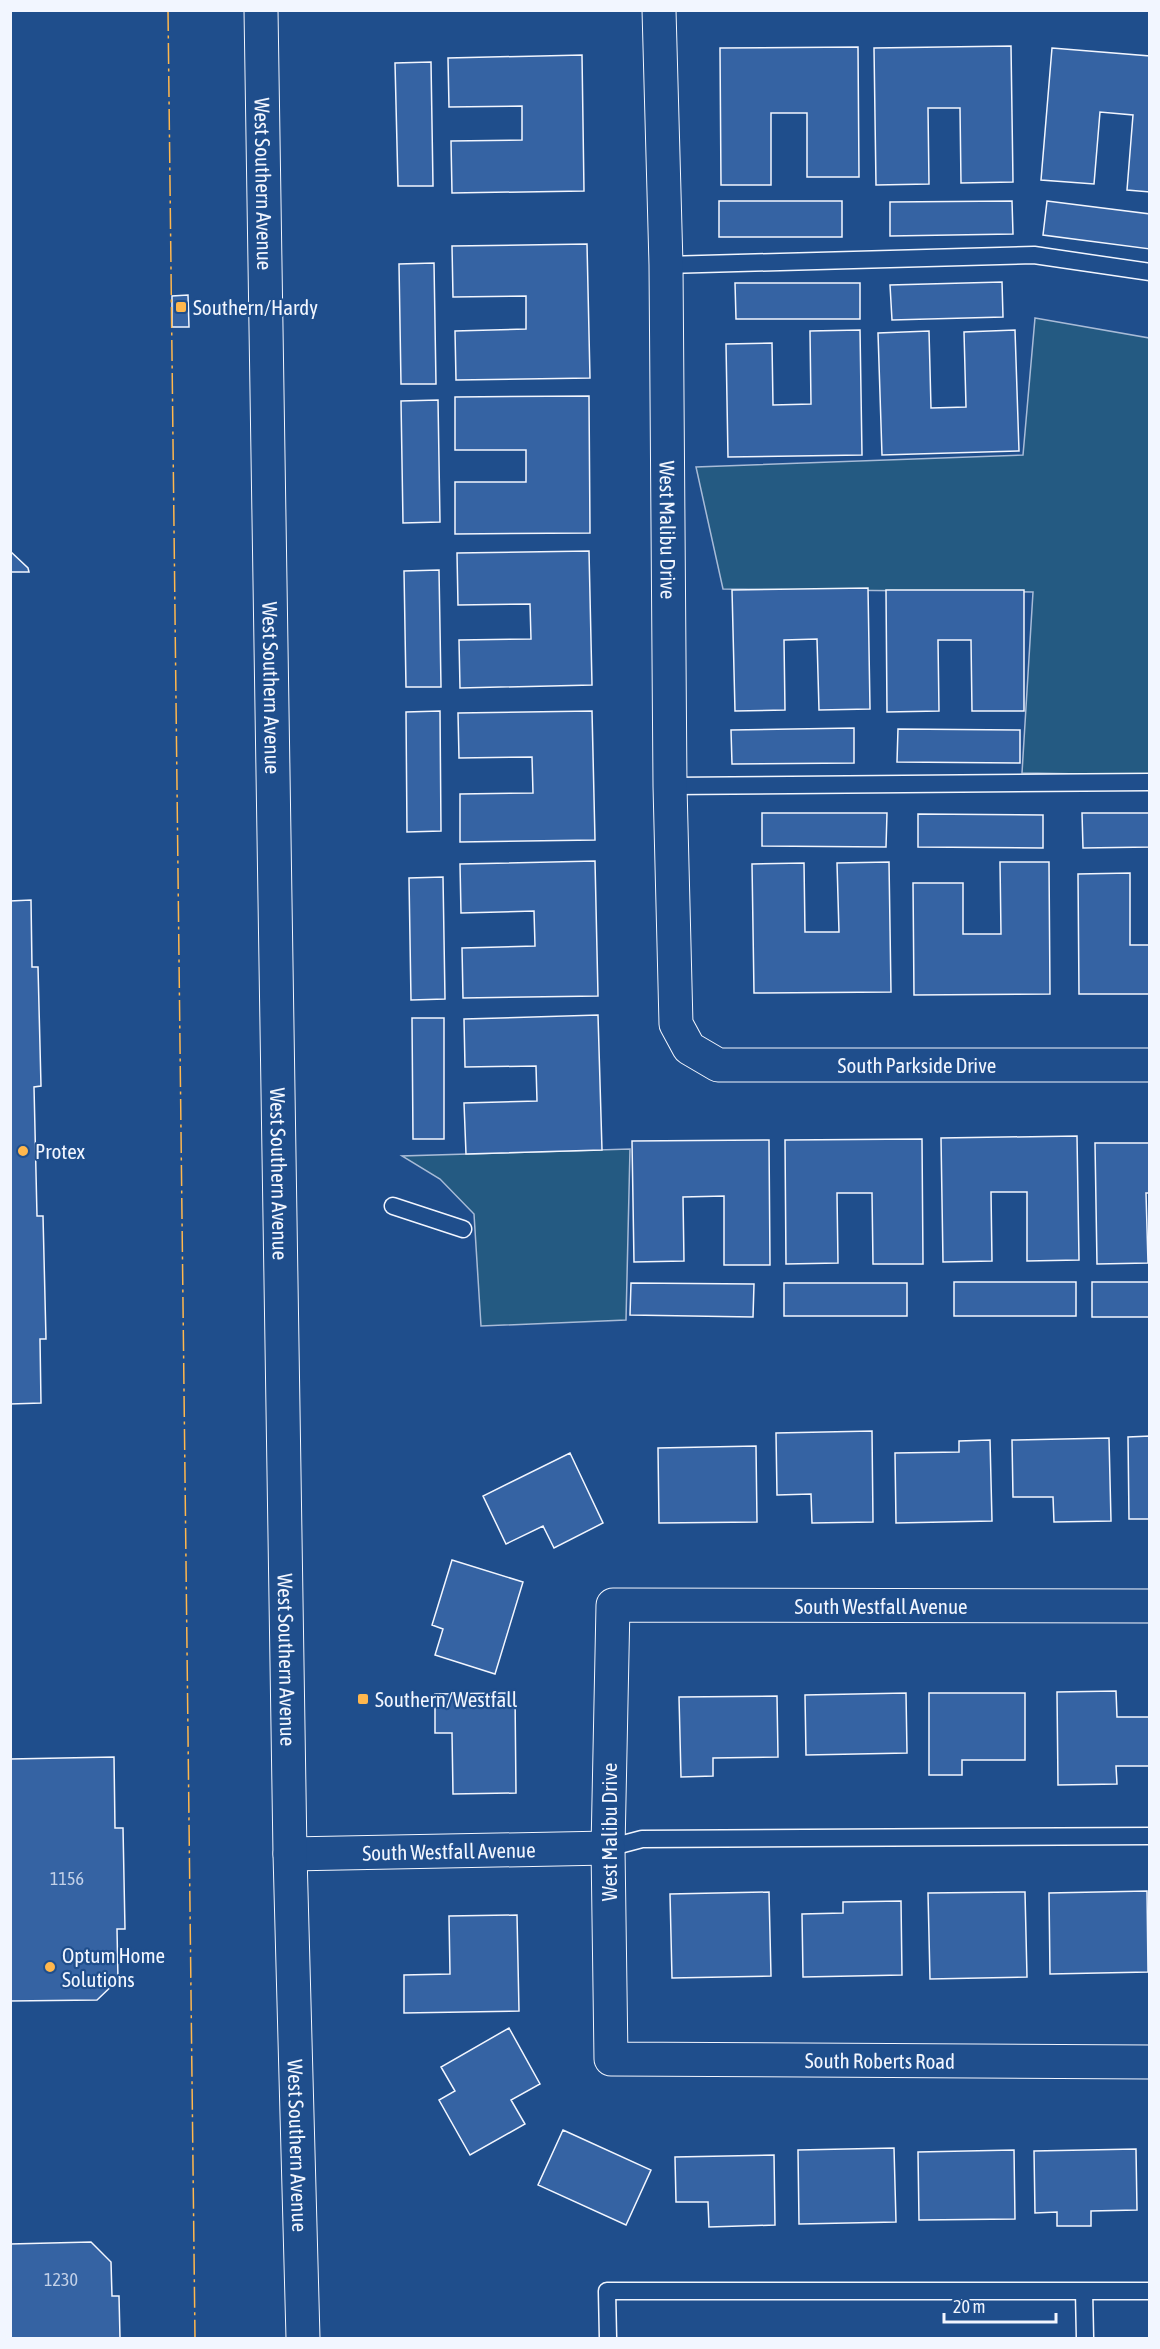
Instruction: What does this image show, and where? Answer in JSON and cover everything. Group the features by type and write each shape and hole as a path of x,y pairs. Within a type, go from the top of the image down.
{"street":[{"name":"West Southern Avenue","path":"261,10 290,1854 303,2338"},
{"name":"West Malibu Drive","path":"659,10 666,265 670,786 676,1023 689,1048"},
{"name":"South Parkside Drive","path":"689,1048 718,1065 1149,1065"},
{"name":"South Westfall Avenue","path":"613,1605 1149,1606"},
{"name":"West Malibu Drive","path":"611,2059 608,1848 613,1605"},
{"name":"South Westfall Avenue","path":"290,1854 608,1848"},
{"name":"South Roberts Road","path":"611,2059 1149,2062"}],"lane":[{"path":"666,265 1034,255 1149,272"},
{"path":"670,786 1149,782"},
{"path":"393,1206 464,1229"},
{"path":"608,1848 642,1839 1149,1836"},
{"path":"608,2338 607,2291 1149,2291"},
{"path":"1084,2291 1085,2338"}],"shaded area":[{"path":"1035,318 1149,338 1149,775 1022,773 1033,592 723,589 696,467 1023,455"},
{"path":"630,1149 626,1320 481,1326 474,1214 440,1179 402,1156"}],"building":[{"path":"1011,46 1013,182 961,183 960,108 928,108 929,184 876,185 874,48"},
{"path":"858,47 859,177 807,177 807,113 771,113 771,185 721,185 720,48"},
{"path":"1052,48 1150,56 1150,192 1127,190 1133,115 1100,112 1094,184 1041,180"},
{"path":"582,55 584,191 452,193 451,141 522,140 522,106 449,107 448,58"},
{"path":"431,62 433,186 398,186 395,63"},
{"path":"719,201 842,201 842,237 719,237"},
{"path":"1012,201 1013,234 890,236 890,202"},
{"path":"1047,201 1150,214 1150,249 1043,235"},
{"path":"587,244 590,378 456,380 455,331 526,329 526,296 453,297 452,246"},
{"path":"434,263 436,384 401,384 399,264"},
{"path":"1002,282 1003,317 892,320 890,285"},
{"path":"735,283 860,283 860,319 736,319"},
{"path":"188,295 189,327 172,327 172,296"},
{"path":"860,330 862,455 728,457 726,344 772,343 773,405 811,404 810,331"},
{"path":"1015,330 1019,451 882,455 878,333 929,331 931,408 966,407 964,332"},
{"path":"589,396 590,533 455,534 455,482 526,482 526,450 455,450 455,397"},
{"path":"438,400 440,522 403,523 401,401"},
{"path":"10,551 28,568 29,572 10,572"},
{"path":"589,551 592,685 460,688 459,640 531,639 530,604 458,605 457,553"},
{"path":"439,570 441,687 406,687 404,571"},
{"path":"868,588 870,709 819,710 817,639 784,640 785,710 735,711 732,590"},
{"path":"886,590 1024,590 1024,711 972,711 971,640 938,640 939,711 887,712"},
{"path":"440,711 441,831 407,832 406,712"},
{"path":"592,711 595,840 460,842 460,794 533,793 532,757 459,758 458,713"},
{"path":"854,728 854,763 732,764 731,730"},
{"path":"898,729 1020,730 1020,763 897,762"},
{"path":"762,813 887,813 886,847 762,846"},
{"path":"1082,813 1150,813 1150,847 1083,848"},
{"path":"918,814 1043,815 1043,848 918,847"},
{"path":"595,861 598,996 463,998 462,948 535,946 534,911 461,913 460,864"},
{"path":"889,862 891,992 754,993 752,864 804,863 805,932 839,932 837,863"},
{"path":"1000,862 1049,862 1050,994 914,995 913,883 963,883 963,934 1001,934"},
{"path":"1130,873 1130,945 1150,945 1150,994 1079,994 1078,874"},
{"path":"443,877 445,999 411,1000 409,878"},
{"name":"Protex","path":"31,900 32,967 38,967 41,1086 34,1087 37,1216 43,1216 46,1339 40,1339 41,1403 10,1404 10,901"},
{"path":"598,1015 602,1150 466,1154 464,1103 537,1101 536,1066 465,1067 464,1019"},
{"path":"412,1018 444,1018 444,1139 413,1139"},
{"path":"1077,1136 1079,1260 1027,1261 1027,1192 991,1192 992,1261 943,1262 941,1138"},
{"path":"922,1139 923,1264 873,1264 872,1193 837,1193 838,1263 786,1264 785,1140"},
{"path":"769,1140 770,1265 724,1265 724,1196 683,1197 684,1261 634,1262 632,1141"},
{"path":"1095,1143 1150,1143 1150,1193 1146,1193 1148,1263 1097,1264"},
{"path":"954,1282 1076,1282 1076,1316 954,1316"},
{"path":"1092,1282 1150,1282 1150,1317 1092,1317"},
{"path":"631,1283 754,1284 753,1317 630,1315"},
{"path":"784,1283 907,1283 907,1316 784,1316"},
{"path":"872,1431 873,1522 812,1523 811,1494 777,1495 776,1433"},
{"path":"1150,1436 1150,1519 1129,1519 1128,1437"},
{"path":"1109,1438 1111,1521 1054,1522 1053,1497 1013,1497 1012,1440"},
{"path":"990,1440 992,1521 896,1523 895,1453 959,1452 959,1441"},
{"path":"756,1446 757,1522 659,1523 658,1448"},
{"path":"570,1453 603,1523 554,1548 543,1526 506,1544 483,1496"},
{"path":"452,1560 523,1582 495,1674 435,1655 443,1629 432,1625"},
{"path":"1116,1691 1117,1717 1150,1717 1150,1766 1116,1766 1117,1784 1058,1785 1057,1692"},
{"path":"515,1693 516,1793 453,1794 452,1733 435,1733 435,1694"},
{"path":"906,1693 907,1753 806,1755 805,1695"},
{"path":"929,1693 1025,1693 1025,1760 962,1760 962,1775 929,1775"},
{"path":"777,1696 778,1757 713,1758 713,1776 681,1777 679,1697"},
{"path":"114,1757 115,1828 123,1828 125,1929 117,1929 118,1980 97,2000 10,2001 10,1759"},
{"path":"1147,1891 1148,1972 1050,1974 1049,1893"},
{"path":"769,1892 771,1976 672,1978 670,1894"},
{"path":"1025,1892 1027,1977 930,1979 928,1893"},
{"path":"901,1901 902,1975 803,1977 802,1914 843,1913 843,1902"},
{"path":"517,1915 519,2011 404,2013 404,1975 450,1974 449,1916"},
{"path":"509,2028 540,2084 511,2100 525,2124 470,2155 439,2100 455,2091 441,2067"},
{"path":"563,2130 651,2170 626,2225 538,2185"},
{"path":"894,2148 896,2222 799,2224 798,2150"},
{"path":"1136,2149 1137,2210 1091,2211 1091,2226 1057,2226 1057,2212 1035,2213 1034,2151"},
{"path":"1014,2150 1015,2219 919,2220 918,2152"},
{"path":"774,2155 775,2225 709,2227 708,2202 676,2202 675,2157"},
{"path":"91,2242 111,2262 112,2296 119,2296 120,2338 10,2338 10,2244"}],"power":[{"path":"168,10 195,2338"}],"place":[{"name":"Southern/Hardy","path":"181,307"},
{"name":"Protex","path":"23,1151"},
{"name":"Southern/Westfall","path":"363,1699"},
{"name":"Optum Home Solutions","path":"50,1967"}]}
